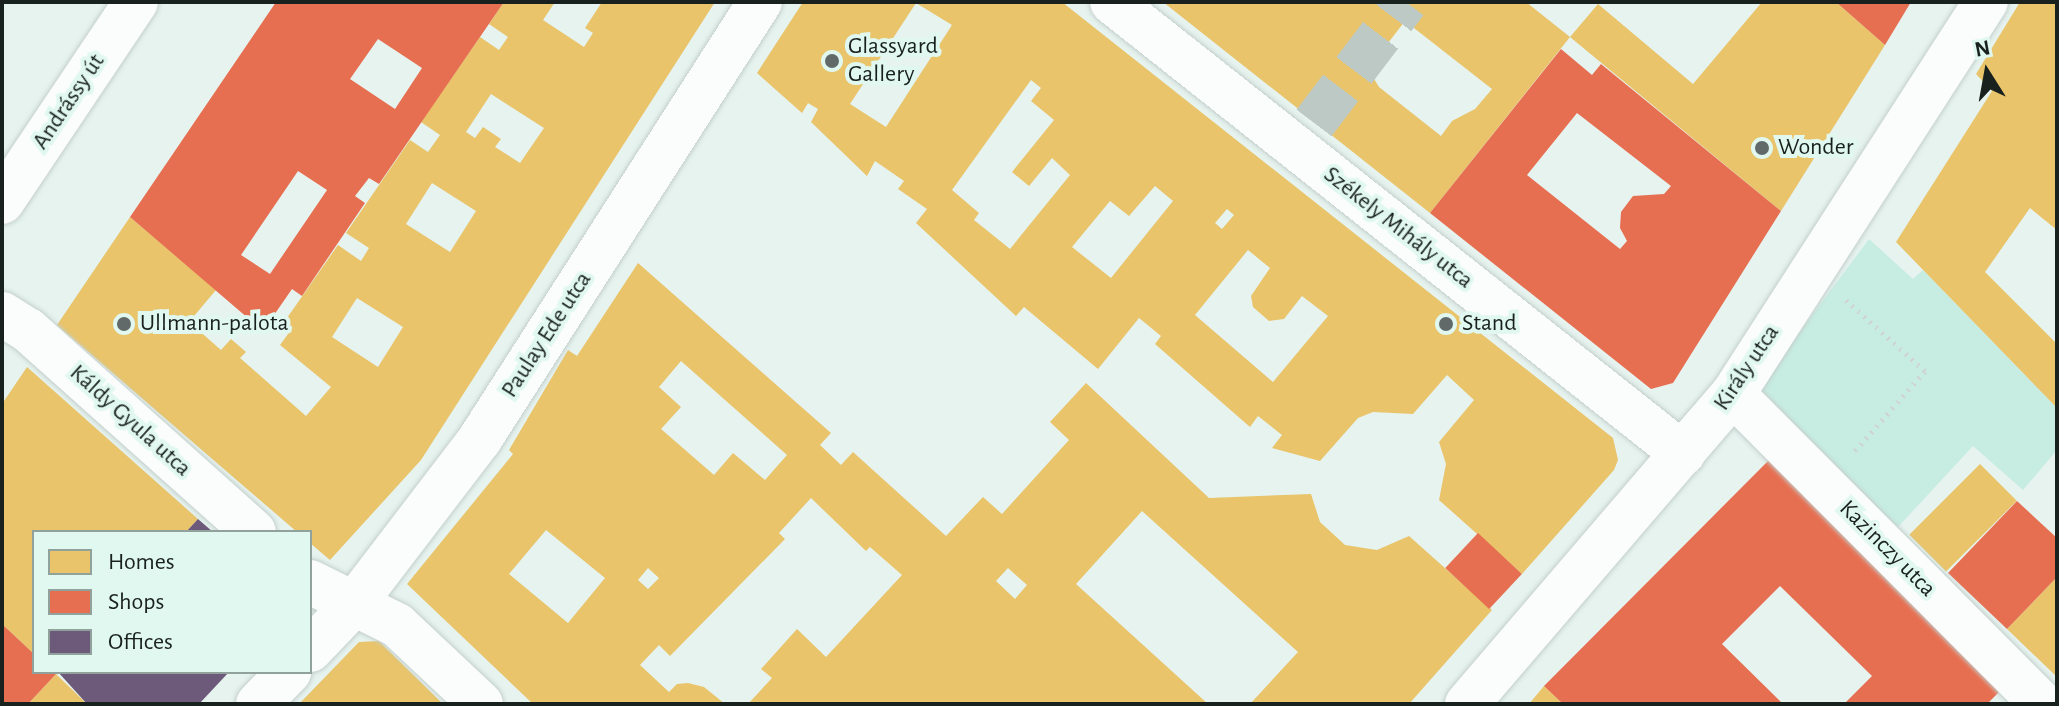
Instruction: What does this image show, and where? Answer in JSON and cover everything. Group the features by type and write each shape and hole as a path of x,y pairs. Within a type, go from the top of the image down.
{"street":[{"name":"Andrássy út","path":"2,202 136,2"},
{"name":"Paulay Ede utca","path":"312,648 354,604 480,439 760,2"},
{"name":"Székely Mihály utca","path":"1112,2 1305,136 1683,454"},
{"name":"Király utca","path":"1467,704 1733,394 1986,2"},
{"name":"Káldy Gyula utca","path":"2,314 28,330 252,530"},
{"name":"Kazinczy utca","path":"1733,394 2042,704"},
{"path":"312,583 397,625 481,704"},
{"path":"258,704 287,674"}],"path":[{"path":"1844,298 1925,371 1846,461"}],"green space":[{"path":"1869,239 1913,279 1923,270 2057,408 2057,450 2023,490 1973,446 1898,527 1751,397"}],"building: Homes":[{"path":"504,2 555,2 543,20 584,47 593,33 585,28 602,2 715,2 421,460 330,560 312,545 312,530 295,530 57,325 130,217 216,290 189,322 221,350 231,339 246,352 240,358 306,416 331,387 280,345 288,334 280,328 338,245 361,261 369,248 346,233 410,140 428,152 440,135 421,122 480,37 499,50 508,37 489,24","holes":["491,94 544,128 520,163 495,147 501,139 483,127 475,138 466,132","432,183 476,211 450,252 406,224","357,298 403,327 378,367 332,337"]},
{"path":"803,2 1062,2 1613,438 1618,460 1614,470 1522,574 1439,500 1446,464 1439,442 1474,400 1447,375 1413,414 1373,412 1358,418 1320,461 1272,448 1282,435 1258,416 1250,427 1155,344 1161,336 1139,318 1098,369 1024,307 1016,316 916,223 927,209 898,189 904,181 875,161 867,176 811,122 818,109 808,103 802,113 757,73","holes":["916,3 952,25 886,127 850,104","1031,80 1041,88 1031,101 1054,120 1012,172 1029,186 1052,158 1070,175 1010,249 974,220 979,213 952,190","1155,186 1173,201 1111,278 1072,247 1110,201 1129,216","1227,209 1234,215 1222,229 1215,223","1248,250 1270,268 1251,296 1253,307 1269,321 1284,319 1302,296 1328,316 1273,382 1195,315"]},
{"path":"1163,2 1526,2 1570,37 1430,213","holes":["1405,21 1492,89 1475,109 1452,121 1441,136 1379,87 1368,69"]},
{"name":"Wonder","path":"1762,2 1836,2 1885,45 1781,211 1570,37 1598,4 1693,84"},
{"path":"2020,2 2057,2 2057,230 2030,208 1985,272 2057,344 2057,408 1896,242 1992,91 1976,74"},
{"path":"638,263 831,433 820,445 841,465 853,452 946,536 983,497 1002,514 1069,440 1050,422 1086,383 1209,498 1311,494 1320,522 1345,545 1377,550 1409,536 1492,610 1409,704 1250,704 1298,652 1142,511 1076,584 1208,704 748,704 772,678 761,669 797,629 826,657 902,575 870,547 866,551 811,498 779,533 785,539 670,656 659,645 640,665 669,692 677,684 688,683 704,687 725,704 533,704 407,584 513,454 509,450 568,350 577,356","holes":["681,361 787,455 765,480 733,453 714,475 661,429 681,407 659,387","546,530 605,578 568,623 509,574","648,568 659,578 648,589 638,580","1008,568 1027,585 1015,599 996,581"]},
{"path":"27,367 198,519 188,530 32,530 32,652 2,624 2,404"},
{"path":"1980,464 2017,501 1946,571 1909,535"},
{"path":"2057,577 2057,677 2007,629"},
{"path":"379,641 443,704 299,704 359,642"},
{"path":"56,674 87,704 28,704"},
{"path":"1544,686 1563,704 1529,704"}],"building: Shops":[{"path":"276,2 504,2 379,184 369,178 355,196 365,203 302,296 292,289 263,331 130,217","holes":["378,39 422,68 395,109 350,79","298,171 327,190 270,274 241,255"]},
{"path":"1836,2 1911,2 1885,45"},
{"path":"1561,49 1592,75 1601,64 1781,211 1673,383 1651,389 1430,213","holes":["1577,113 1671,186 1664,194 1633,196 1621,212 1620,228 1627,241 1620,249 1527,175"]},
{"path":"1770,459 2002,689 1987,704 1844,704 1872,676 1780,586 1722,644 1783,704 1563,704 1544,686"},
{"path":"2017,501 2057,538 2057,577 2007,629 1948,573"},
{"path":"1478,533 1522,574 1489,609 1445,568"},
{"path":"2,624 32,652 32,674 56,674 28,704 2,704"}],"building: Offices":[{"path":"198,519 211,530 188,530"},
{"path":"60,674 227,674 199,704 87,704"}],"tunnel":[{"path":"1314,123 1406,2"}],"place":[{"name":"Glassyard Gallery","path":"832,61"},
{"name":"Wonder","path":"1762,148"},
{"name":"Ullmann-palota","path":"124,324"},
{"name":"Stand","path":"1446,324"}]}
